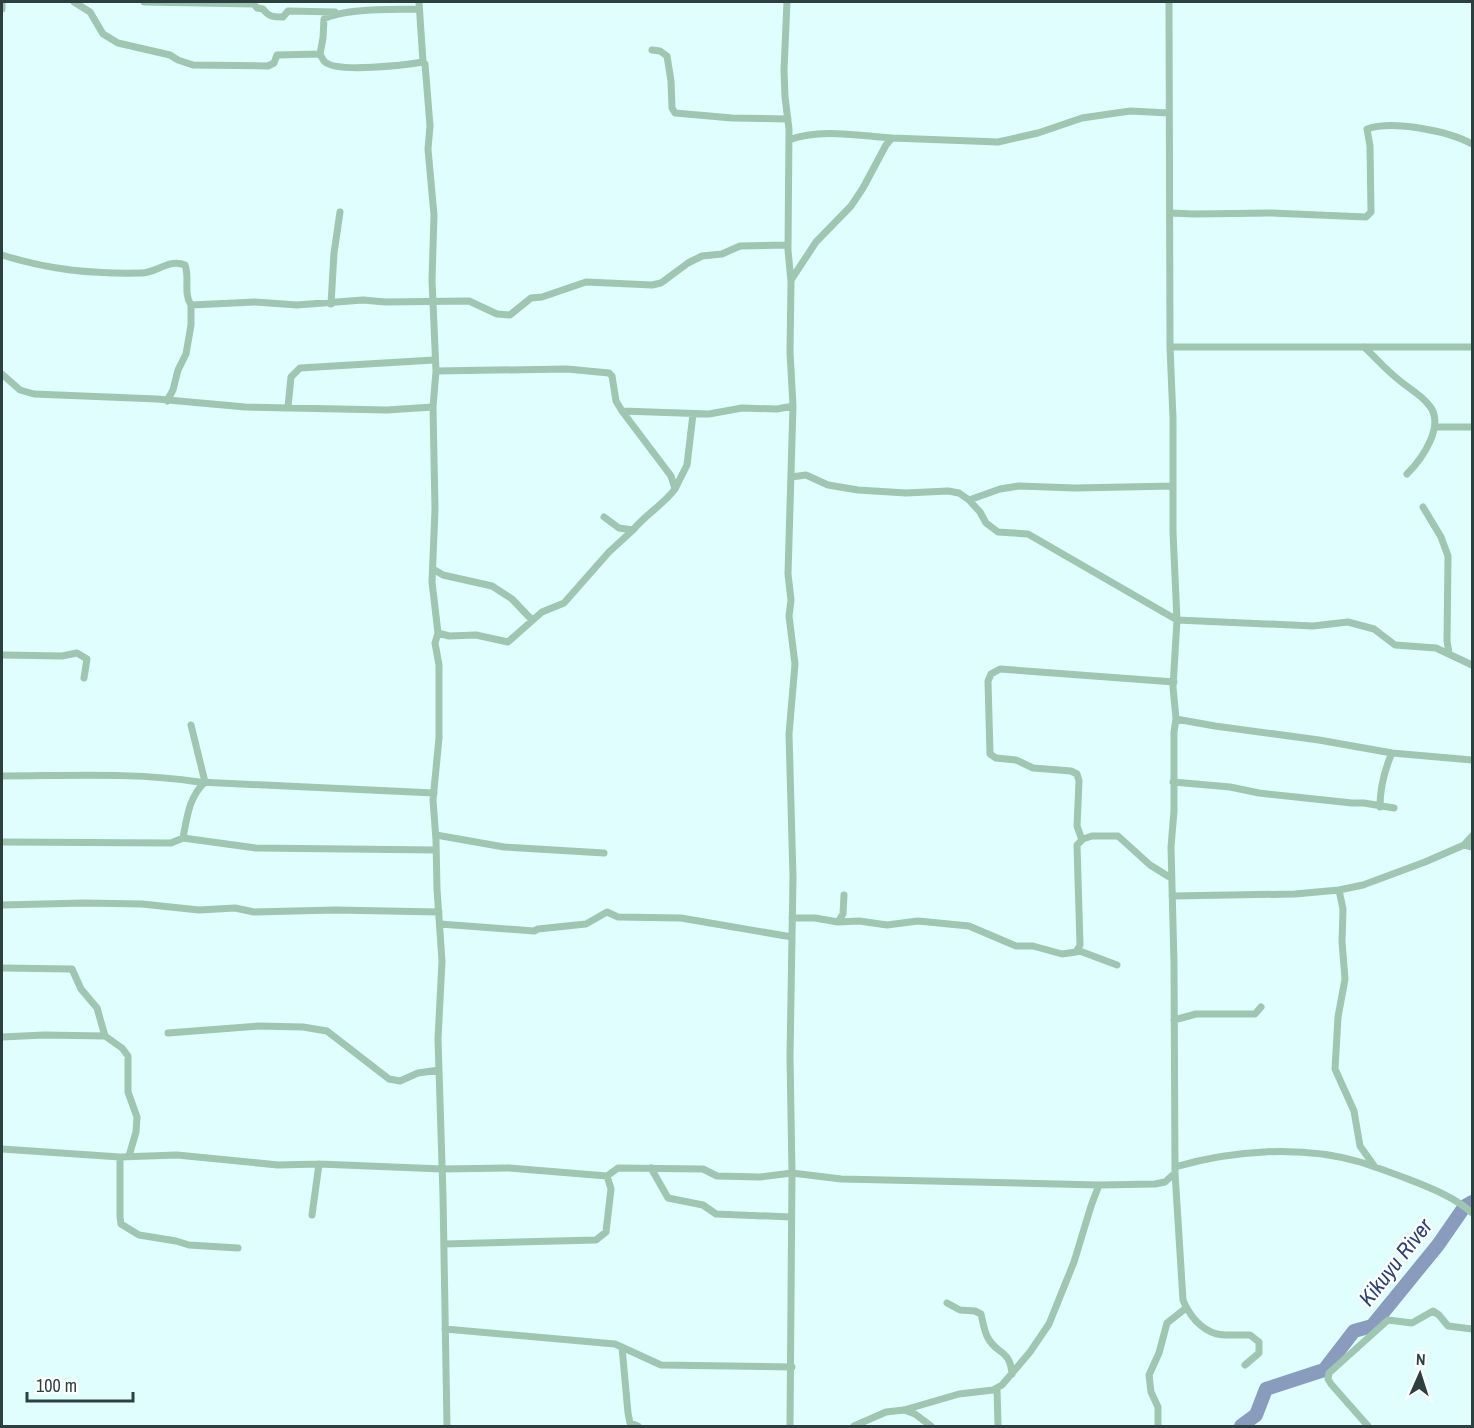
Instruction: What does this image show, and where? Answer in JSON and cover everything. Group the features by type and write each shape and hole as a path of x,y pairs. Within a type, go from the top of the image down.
{"street":[{"path":"2,2 2,9"},
{"path":"74,2 90,12 99,30 107,38 134,48 170,55 193,65 268,66 274,63 277,56 320,54"},
{"path":"144,2 254,4 272,17 283,17 288,11 344,14 419,5 428,101 428,149 434,215 433,302 436,371 433,407 435,509 432,582 438,633 435,643 439,665 439,738 434,793 436,889 442,961 439,1070 447,1426"},
{"path":"787,2 784,70 789,140 788,245 791,280 790,352 793,406 788,574 791,600 789,616 795,664 789,734 793,877 790,1426"},
{"path":"1169,2 1170,347 1177,620 1174,682 1176,719 1174,811 1171,848 1175,1170 1182,1291 1186,1308 1205,1329 1214,1334 1256,1337 1259,1342 1259,1353 1245,1365"},
{"path":"335,12 324,19 320,54 324,62 344,66 393,67 423,62"},
{"path":"652,50 660,51 666,56 671,81 672,108 675,113 732,118 788,118"},
{"path":"789,140 806,135 824,135 998,142 1038,133 1082,118 1130,111 1169,112"},
{"path":"1170,213 1271,213 1366,217 1371,212 1370,146 1367,129 1379,125 1432,130 1457,136 1473,144"},
{"path":"791,280 811,249 851,206 892,138"},
{"path":"331,303 334,253 340,212"},
{"path":"191,305 255,302 297,305 363,300 469,301 497,314 510,315 531,298 542,297 586,282 661,284 688,263 702,256 722,254 740,246 788,245"},
{"path":"2,255 43,267 93,274 152,273 169,263 178,262 185,265 187,270 186,294 191,305 191,325 186,354 177,370 173,390 166,401"},
{"path":"1170,347 1473,347"},
{"path":"1364,347 1397,379 1430,405 1435,427 1416,465 1407,474"},
{"path":"288,407 291,377 300,368 434,360"},
{"path":"436,371 567,369 609,373 613,378 616,401 671,476 675,489"},
{"path":"2,374 20,390 34,394 245,407 387,410 433,407"},
{"path":"622,411 709,414 742,408 777,409 793,406"},
{"path":"438,633 448,636 476,635 507,643 546,609 564,603 609,552 675,489 687,465 693,414"},
{"path":"1435,427 1473,428"},
{"path":"791,477 806,475 828,485 858,490 906,493 952,491 969,500 986,523 998,532 1028,534 1177,620 1313,626 1348,622 1374,629 1395,645 1436,648 1473,665"},
{"path":"969,500 1000,489 1019,486 1075,488 1173,486"},
{"path":"1423,507 1441,537 1448,556 1447,641 1449,653"},
{"path":"604,517 619,528 633,530"},
{"path":"433,569 443,575 492,586 512,599 532,620"},
{"path":"2,655 62,656 77,653 87,659 84,678"},
{"path":"1082,840 1077,826 1079,781 1077,774 1071,771 1033,768 1016,760 996,758 990,754 988,681 991,674 1000,669 1174,682"},
{"path":"1176,719 1392,753 1473,760"},
{"path":"191,725 205,782"},
{"path":"1380,807 1380,792 1392,753"},
{"path":"2,776 135,776 205,782 434,793"},
{"path":"183,838 195,791 205,782"},
{"path":"1173,782 1394,808"},
{"path":"436,835 504,847 604,853"},
{"path":"1077,950 1080,945 1077,845 1082,840 1092,836 1118,836 1150,865 1171,878"},
{"path":"1172,896 1295,894 1339,890 1372,881 1464,845 1473,836"},
{"path":"2,842 171,843 183,838 256,848 436,850"},
{"path":"1464,845 1473,847"},
{"path":"1339,890 1343,909 1342,942 1345,979 1338,1017 1335,1069 1354,1111 1360,1146 1375,1167"},
{"path":"838,922 843,914 844,895"},
{"path":"2,905 84,903 142,904 199,910 235,908 254,912 336,910 439,912"},
{"path":"440,924 534,931 586,924 607,912 618,916 681,918 792,937"},
{"path":"792,918 815,918 838,922 859,921 887,925 918,921 969,926 1016,946 1033,946 1062,954 1077,950 1117,965"},
{"path":"2,968 72,969 81,989 97,1008 105,1036"},
{"path":"1174,1020 1196,1014 1255,1014 1261,1007"},
{"path":"168,1033 258,1026 303,1027 327,1031 389,1079 400,1081 418,1073 439,1070"},
{"path":"2,1037 105,1036 122,1048 128,1056 128,1092 137,1117 136,1132 129,1156"},
{"path":"2,1149 120,1157 177,1155 256,1164 442,1169 509,1168 607,1176 618,1168 651,1168 703,1169 717,1176 760,1177 792,1173 842,1179 1099,1185 1165,1182 1175,1170 1209,1159 1245,1153 1321,1154 1359,1162 1427,1187 1465,1206 1473,1213"},
{"path":"120,1157 120,1216 126,1229 139,1236 189,1245 238,1248"},
{"path":"312,1215 319,1164"},
{"path":"651,1168 668,1198 703,1205 716,1214 791,1217"},
{"path":"444,1244 596,1240 606,1232 611,1189 607,1176"},
{"path":"854,1426 886,1412 904,1410 954,1395 997,1389 1012,1374 1048,1324 1074,1262 1099,1185"},
{"path":"947,1303 960,1310 975,1311 981,1314 987,1336 992,1344 1009,1358 1012,1374"},
{"path":"1158,1426 1158,1407 1151,1392 1149,1375 1159,1353 1167,1323 1186,1308"},
{"path":"1368,1426 1330,1384 1329,1373 1388,1320 1412,1323 1433,1311 1448,1326 1473,1329"},
{"path":"445,1329 615,1344 661,1365 792,1367"},
{"path":"621,1347 630,1423 638,1426"},
{"path":"997,1389 998,1426"},
{"path":"904,1410 915,1414 931,1426"}],"waterway":[{"name":"Kikuyu River","path":"1241,1426 1256,1415 1266,1389 1324,1370 1354,1331 1372,1326 1438,1245 1465,1206 1472,1202"}]}
